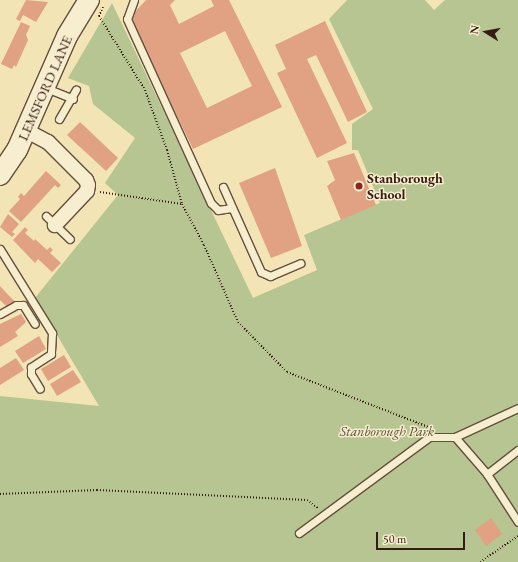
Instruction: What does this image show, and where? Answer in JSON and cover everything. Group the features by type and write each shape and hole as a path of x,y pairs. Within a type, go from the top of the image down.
{"street":[{"name":"LEMSFORD LANE","path":"3,167 27,131 44,88 68,36 94,2"},
{"path":"27,131 48,142 86,180 87,191 51,220"}],"lane":[{"path":"134,0 127,19 211,203 218,210 232,208"},
{"path":"44,88 73,99"},
{"path":"59,120 73,99 76,90"},
{"path":"223,187 261,272 270,276 300,263"},
{"path":"51,220 70,239"},
{"path":"0,249 52,333 51,354 31,367 31,374 40,389"},
{"path":"0,314 16,305 23,305 35,324"},
{"path":"299,532 429,437 455,437 518,408"},
{"path":"455,437 487,474 518,522"},
{"path":"487,474 518,450"}],"path":[{"path":"94,2 105,8 99,16 145,90 167,150 182,204 204,245 238,322 287,372 433,429"},
{"path":"87,191 182,204"},
{"path":"0,494 97,490 307,500 324,513"},
{"path":"480,562 518,536"}],"green space":[{"name":"Stanborough Park","path":"347,0 425,0 434,10 445,0 518,0 518,562 0,562 0,396 99,406 35,298 118,195 105,183 135,138 93,104 89,86 68,78 112,3 253,298 317,270 304,235 380,203 358,150 352,150 352,124 373,109 329,19"}],"building":[{"path":"26,0 48,2 36,22 23,15 20,21 16,19"},
{"path":"146,0 175,0 170,5 179,24 214,6 211,0 229,0 282,107 193,149 129,18","holes":["225,31 252,86 207,108 180,53"]},
{"path":"325,21 367,112 348,122 316,55 307,59 347,143 317,158 277,73 286,69 275,45"},
{"path":"21,22 30,26 26,35 28,40 16,67 14,65 12,69 1,64"},
{"path":"80,122 118,158 106,171 67,135"},
{"path":"354,153 376,205 341,220 327,186 335,180 327,161"},
{"path":"275,168 302,246 271,258 239,183"},
{"path":"46,171 61,185 58,188 55,185 21,222 9,211 20,199 18,197 21,193 24,196"},
{"path":"8,214 19,224 12,232 15,234 12,237 0,227"},
{"path":"25,227 28,230 25,233 34,241 35,239 47,250 50,247 53,250 50,253 61,263 52,272 38,259 35,263 13,240"},
{"path":"0,286 15,302 7,307 0,300"},
{"path":"21,314 26,322 15,332 18,336 0,347 0,324"},
{"path":"39,336 46,349 23,363 15,351"},
{"path":"64,355 71,367 48,381 41,369"},
{"path":"16,358 24,370 0,385 0,368"},
{"path":"73,370 81,382 57,396 50,384"},
{"path":"491,518 502,534 486,546 475,530"}],"place":[{"name":"Stanborough School","path":"359,186"}]}
